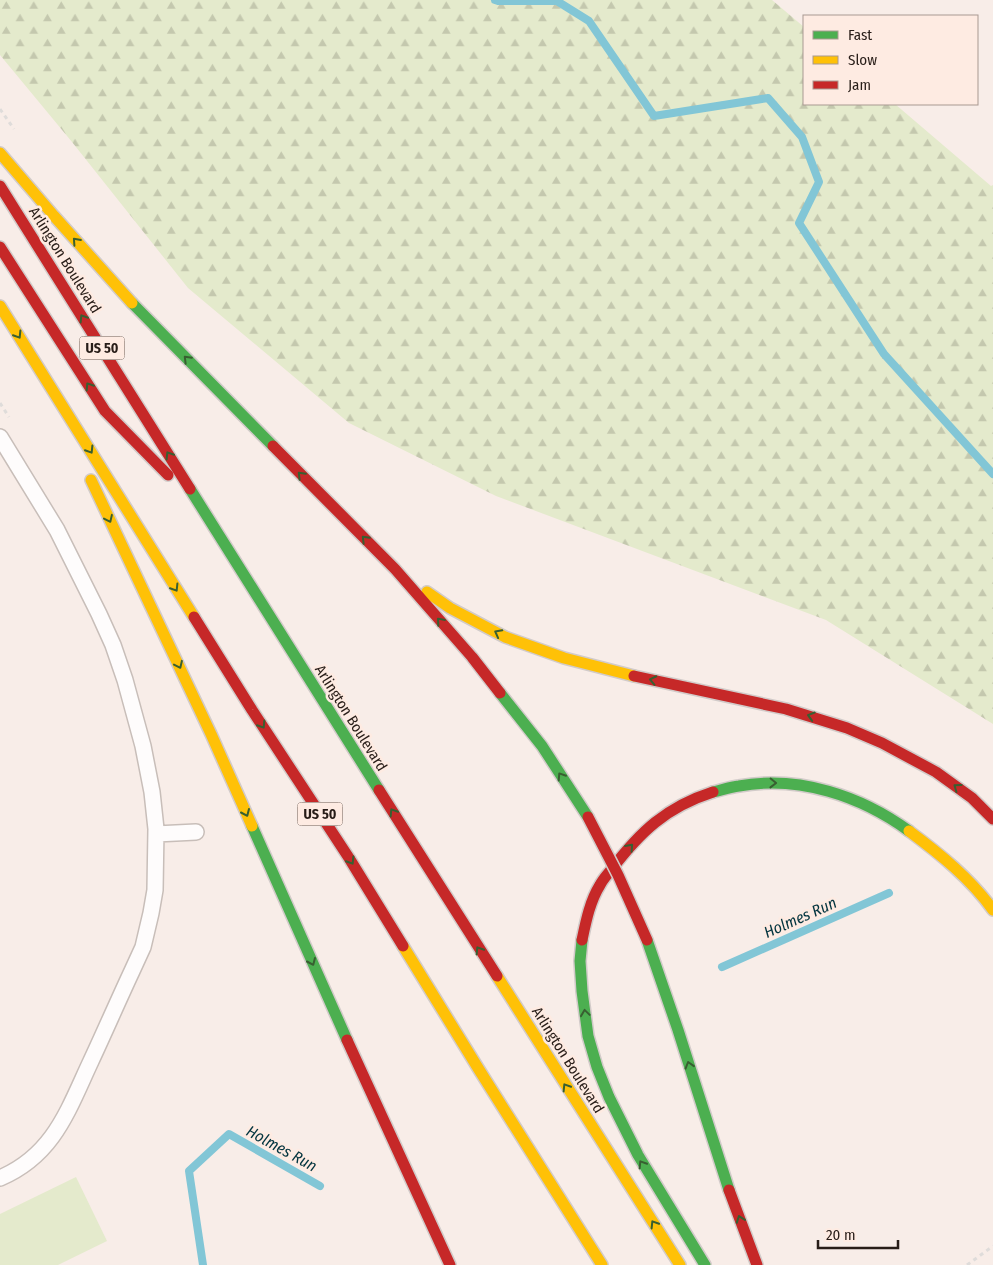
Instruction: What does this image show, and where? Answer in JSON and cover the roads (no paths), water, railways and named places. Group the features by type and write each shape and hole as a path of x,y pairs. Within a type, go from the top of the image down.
{"highway":[{"path":"0,153 138,310 395,569 472,657 542,746 588,817 618,875 646,940 678,1030 727,1184 757,1265"},
{"name":"Arlington Boulevard","path":"0,186 425,864 680,1265"},
{"path":"0,247 105,411 204,511"},
{"name":"US 50","path":"0,306 252,710 349,858 602,1265"},
{"path":"36,364 79,454"},
{"path":"87,472 211,734 287,907 450,1265"},
{"path":"395,569 450,608 505,637 564,658 635,676 786,709 847,728 882,743 936,772 972,798 993,819"},
{"path":"705,1265 637,1155 616,1114 600,1074 588,1034 581,984 581,947 589,911 599,886 630,846 663,816 685,802 716,790 752,783 809,786 849,798 886,816 923,841 960,873 993,910"}],"lane":[{"path":"0,437 57,530 99,614 112,645 125,680 143,746 152,792 156,834 155,890 143,947 62,1122 34,1158 21,1168 0,1178"},
{"path":"156,834 196,832"}],"waterway":[{"path":"495,0 557,1 589,21 654,116 768,98 802,137 819,182 799,223 884,354 993,474"},
{"name":"Holmes Run","path":"722,967 889,893"},
{"name":"Holmes Run","path":"203,1265 189,1171 229,1134 320,1186"}]}
